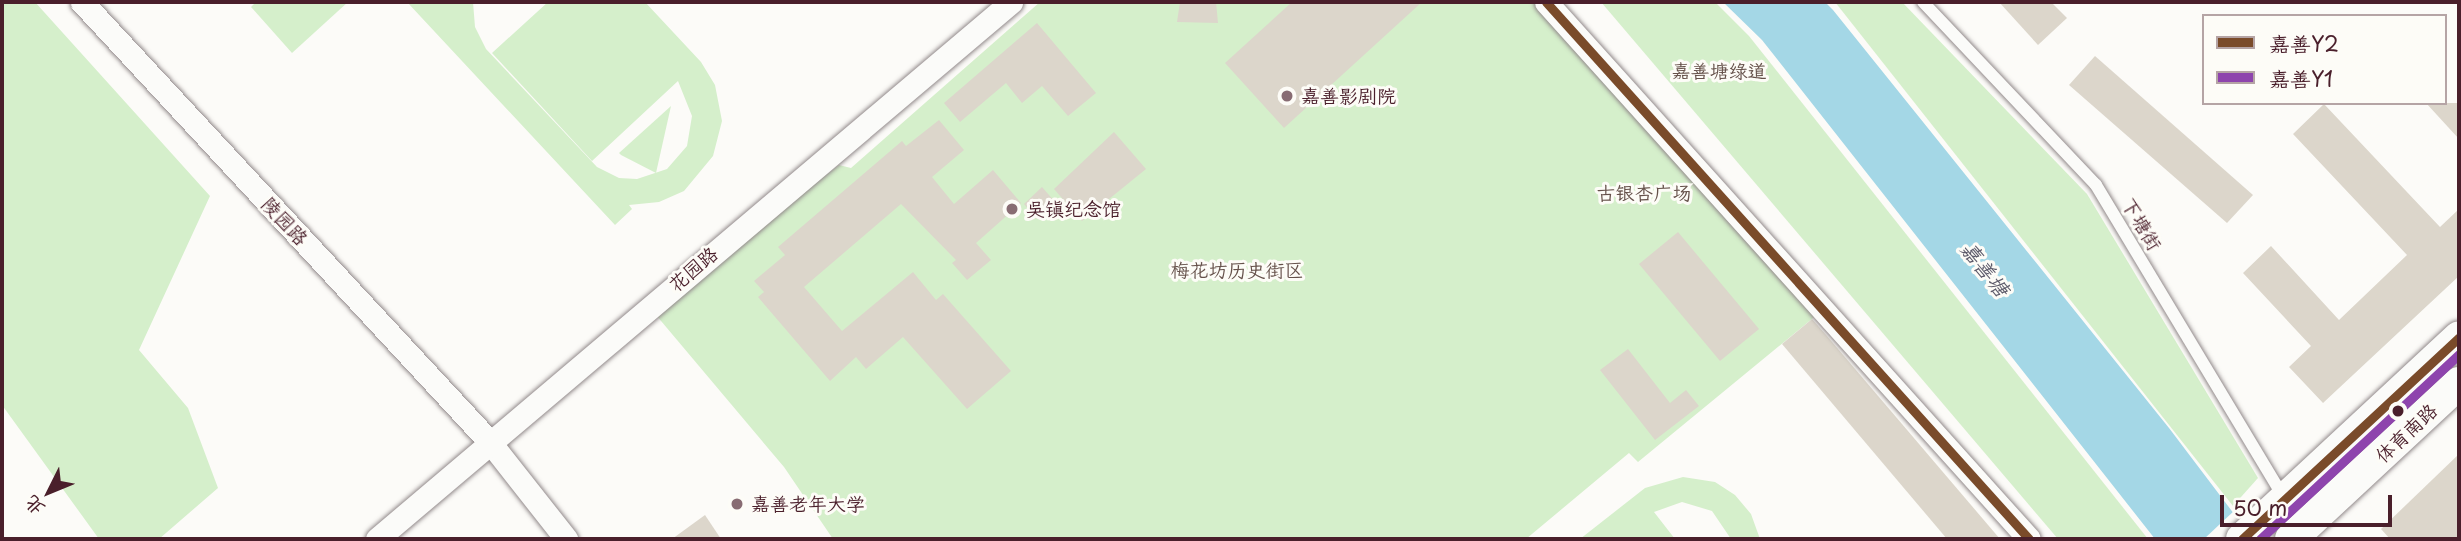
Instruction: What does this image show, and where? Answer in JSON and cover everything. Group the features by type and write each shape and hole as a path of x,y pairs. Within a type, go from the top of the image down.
{"main road":[{"name":"体育南路","path":"2242,539 2459,337"},
{"name":"体育南路","path":"2300,531 2459,383"}],"street":[{"name":"陵园路","path":"82,2 489,441 566,539"},
{"name":"花园路","path":"376,539 1011,2"},
{"path":"1546,2 2029,539"}],"lane":[{"name":"下塘街","path":"1923,2 2096,185 2285,498"}],"green space":[{"path":"2,2 35,2 210,196 139,350 188,408 218,488 159,539 99,539 2,405"},
{"path":"256,2 348,2 292,53 251,7"},
{"path":"407,2 473,2 475,27 486,49 597,167 619,178 637,179 667,169 687,146 692,116 678,81 592,161 492,53 548,2 645,2 701,62 715,85 722,121 713,156 684,191 659,202 629,205 632,209 615,225"},
{"name":"梅花坊历史街区","path":"1040,2 1534,2 1818,314 1638,462 1629,453 1526,539 833,539 784,467 656,315 720,257 839,165 851,168"},
{"name":"嘉善塘绿道","path":"1601,2 1715,2 1749,36 2148,539 2058,539"},
{"path":"1835,2 1902,2 2087,194 2258,478 2233,506"},
{"path":"671,106 656,173 619,153"},
{"path":"1683,477 1715,482 1735,495 1751,514 1760,539 1731,539 1712,511 1682,502 1654,512 1675,539 1580,539 1645,488"}],"water":[{"name":"嘉善塘","path":"1723,2 1825,2 1833,10 2169,428 2253,539 2155,539 1762,40"}],"pier":[{"path":"2235,510 2256,539 2204,539"}],"building":[{"path":"1180,2 1216,2 1218,23 1177,22"},
{"name":"嘉善影剧院","path":"1292,2 1422,2 1284,128 1225,63"},
{"path":"1999,2 2051,2 2067,18 2038,45"},
{"path":"1037,23 1096,93 1068,116 1042,86 1022,103 1006,83 960,122 944,103"},
{"path":"2095,56 2253,195 2227,223 2069,85"},
{"path":"2459,103 2459,139 2428,105"},
{"path":"2325,105 2440,227 2459,209 2459,276 2323,403 2289,367 2311,346 2243,273 2271,246 2339,320 2407,255 2293,134"},
{"path":"939,120 964,150 932,177 954,204 993,170 1021,203 976,243 991,260 967,280 952,263 956,260 901,204 804,287 842,331 913,272 936,300 943,294 1011,371 967,409 903,337 866,369 856,357 830,381 758,297 764,292 754,281 785,255 778,247 902,141 906,146"},
{"path":"1114,132 1146,169 1082,221 1054,189"},
{"path":"1042,187 1056,203 1037,219 1024,204"},
{"path":"1678,232 1759,329 1720,361 1639,264"},
{"path":"1812,319 2000,539 1947,539 1782,344"},
{"path":"1628,349 1670,403 1686,390 1699,406 1655,440 1600,370"},
{"path":"2459,454 2459,539 2390,539 2381,529"},
{"path":"705,515 721,539 672,539"}],"transit line":[{"name":"嘉善Y2","path":"1546,2 2029,539"},
{"name":"嘉善Y2","path":"2242,539 2459,337"},
{"name":"嘉善Y1","path":"2260,539 2459,354"}],"place":[{"name":"嘉善影剧院","path":"1287,96"},
{"name":"吴镇纪念馆","path":"1012,209"},
{"name":"嘉善老年大学","path":"737,504"}],"park label":[{"name":"古银杏广场","path":"1644,193"}]}
